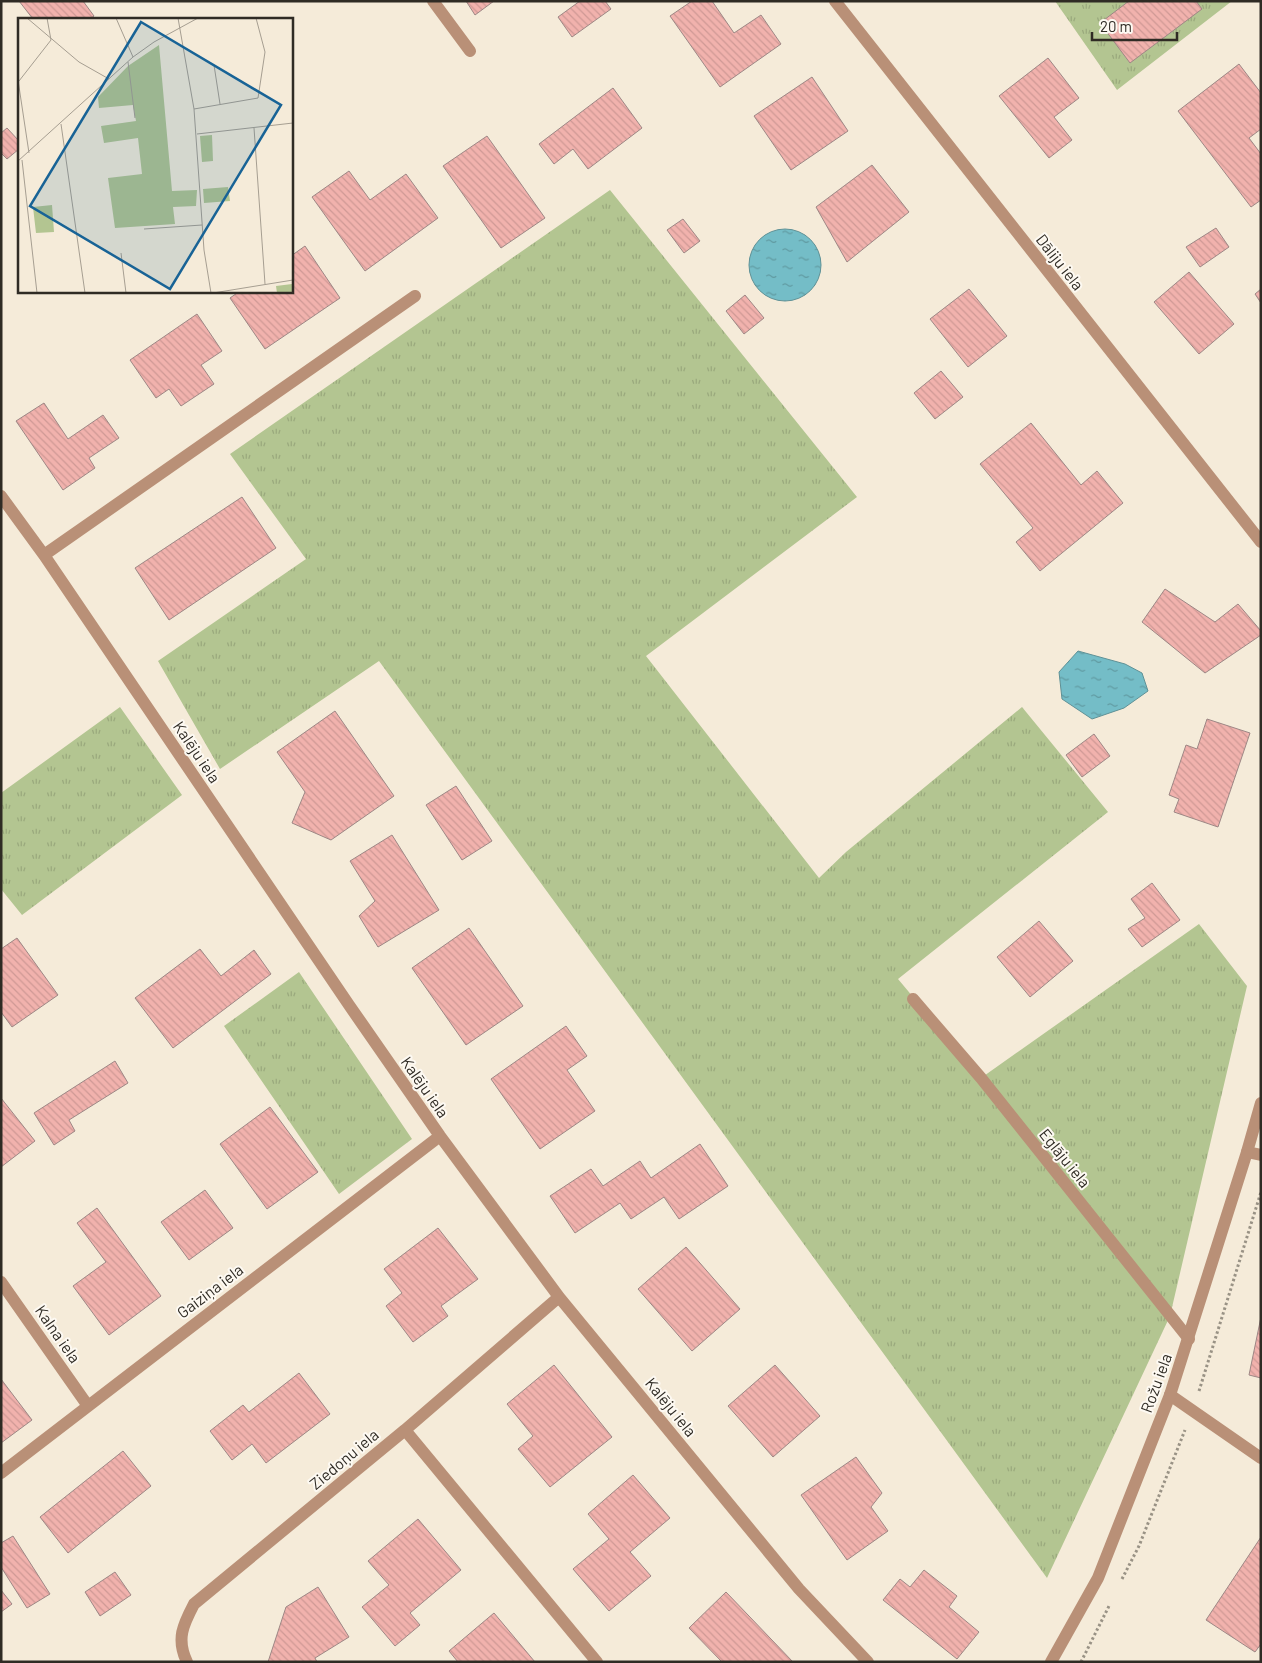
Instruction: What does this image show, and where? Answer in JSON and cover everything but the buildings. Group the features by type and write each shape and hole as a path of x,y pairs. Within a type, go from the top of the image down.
{"street":[{"path":"432,1 470,51"},
{"name":"Dāliju iela","path":"835,1 1261,542"},
{"path":"44,555 415,296"},
{"name":"Kalēju iela","path":"1,496 44,555 440,1136 559,1297 799,1589 868,1662"},
{"name":"Eglāju iela","path":"913,999 981,1078 1189,1339"},
{"name":"Rožu iela","path":"1051,1662 1098,1578 1170,1396 1261,1103"},
{"name":"Gaiziņa iela","path":"1,1473 440,1136"},
{"path":"1247,1152 1261,1156"},
{"name":"Kalna iela","path":"1,1282 88,1406"},
{"name":"Ziedoņu iela","path":"187,1662 182,1650 183,1625 194,1604 404,1430 559,1297"},
{"path":"1170,1396 1261,1458"},
{"path":"404,1430 597,1662"}],"green space":[{"path":"1055,1 1232,1 1117,90"},
{"path":"610,190 857,497 646,656 819,878 846,852 1022,707 1108,812 898,979 981,1078 1199,924 1247,986 1170,1316 1047,1578 379,661 220,769 158,661 306,559 230,454"},
{"path":"120,707 182,795 22,915 1,889 1,793"},
{"path":"299,972 412,1139 339,1194 224,1026"}],"water":[{"path":"785,229 805,235 815,245 821,265 815,285 805,295 785,301 765,295 755,285 749,265 755,245 765,235"},
{"path":"1078,651 1125,664 1142,673 1148,691 1124,708 1092,719 1062,699 1059,672"}]}
